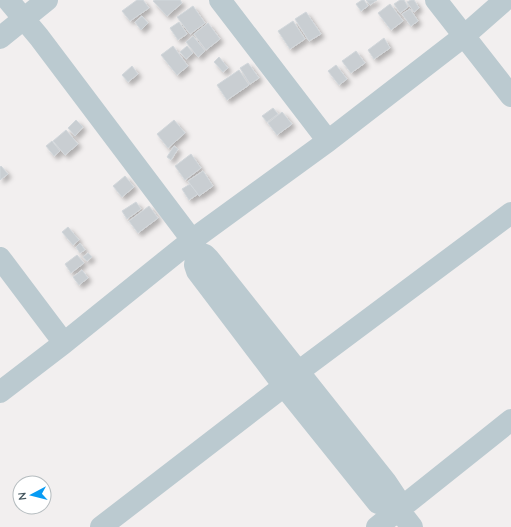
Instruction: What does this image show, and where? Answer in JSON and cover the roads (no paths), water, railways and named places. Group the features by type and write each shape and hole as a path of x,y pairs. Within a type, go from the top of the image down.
{"street":[{"path":"8,0 39,37 195,246 196,265 198,271 291,379 386,482 396,497 398,509 412,527"},
{"path":"0,38 47,0"},
{"path":"220,0 328,141"},
{"path":"436,0 511,96"},
{"path":"0,392 195,246 464,36 505,0"},
{"path":"101,527 291,379 511,213"},
{"path":"0,258 64,343"},
{"path":"377,527 511,420"}]}
